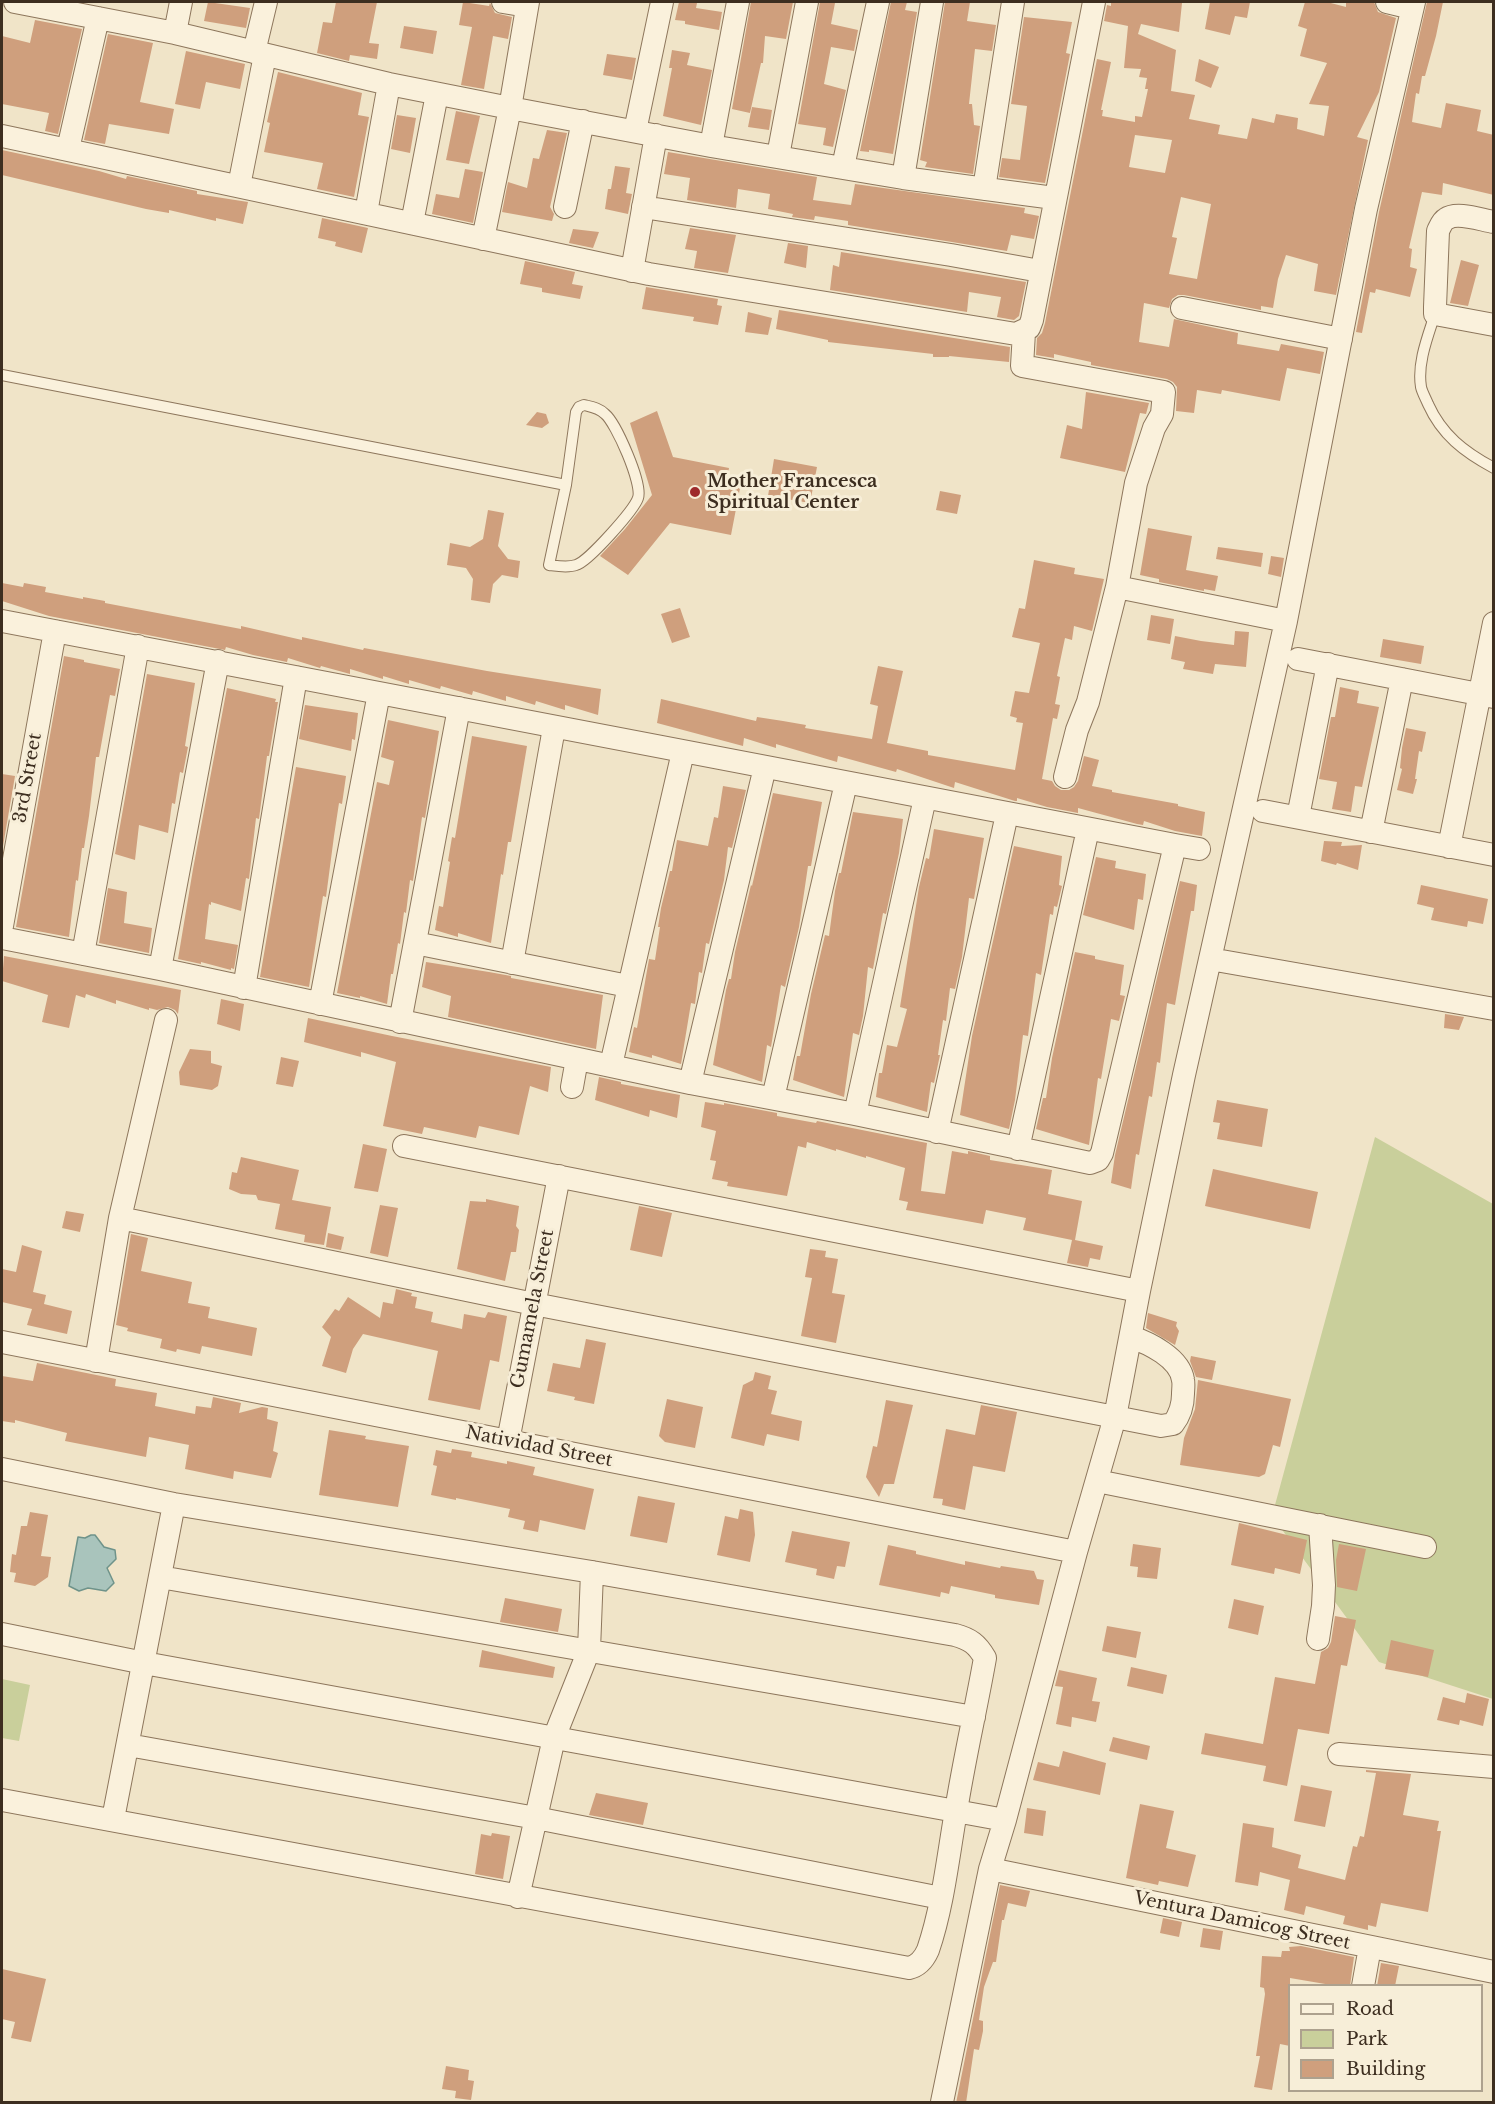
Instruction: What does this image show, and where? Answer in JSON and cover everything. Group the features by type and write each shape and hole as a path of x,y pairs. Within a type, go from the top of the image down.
{"street":[{"path":"15,2 107,13 175,33 389,84 711,146 903,178 1054,198"},
{"path":"175,33 181,2"},
{"path":"239,186 266,2"},
{"path":"483,239 510,108 527,4 503,2"},
{"path":"632,271 643,207 646,133 662,2"},
{"path":"711,146 738,2"},
{"path":"778,156 807,2"},
{"path":"843,167 878,2"},
{"path":"903,178 932,2"},
{"path":"984,189 1013,2"},
{"path":"2,136 632,271 1016,334 1029,328 1032,320 1094,2"},
{"path":"942,2103 990,1869 1115,1417 1139,1291 1210,959 1286,621 1366,209 1413,5 1387,2"},
{"path":"68,149 107,13"},
{"path":"366,213 389,84"},
{"path":"412,223 437,94"},
{"path":"565,207 583,121"},
{"path":"643,207 1040,271"},
{"path":"1494,222 1457,216 1443,221 1438,231 1435,314 1494,325"},
{"path":"1182,308 1341,339"},
{"path":"1024,332 1022,366 1164,393 1162,414 1154,428 1136,483 1118,587 1088,702 1077,730 1065,777"},
{"path":"1118,587 1286,621"},
{"path":"2,621 218,661 554,728 1199,849"},
{"path":"1449,847 1486,696 1494,623"},
{"name":"3rd Street","path":"2,926 55,631"},
{"path":"83,954 138,646"},
{"path":"1298,658 1486,696"},
{"path":"160,969 218,661"},
{"path":"1298,818 1328,664"},
{"path":"244,988 297,677"},
{"path":"1371,832 1402,679"},
{"path":"320,1004 379,693"},
{"path":"400,1022 459,708"},
{"path":"512,963 554,728"},
{"path":"611,1065 683,752"},
{"path":"690,1083 765,767"},
{"path":"774,1098 846,783"},
{"path":"855,1114 925,798"},
{"path":"1263,811 1494,855"},
{"path":"937,1132 1007,814"},
{"path":"1018,1149 1088,829"},
{"path":"2,938 160,969 690,1083 855,1114 1090,1163 1098,1160 1102,1153 1175,845"},
{"path":"415,943 628,986"},
{"path":"1210,959 1494,1009"},
{"path":"96,1361 120,1218 166,1020"},
{"path":"572,1087 577,1059"},
{"path":"404,1146 1139,1291"},
{"name":"Gumamela Street","path":"508,1441 559,1176"},
{"path":"120,1218 534,1304 1115,1417 1173,1425 1180,1415 1183,1402 1183,1378 1173,1362 1148,1343 1131,1336"},
{"name":"Natividad Street","path":"2,1342 1076,1552"},
{"path":"2,1470 174,1504 944,1632 969,1638 978,1646 985,1658 941,1898 927,1952 921,1962 909,1968 2,1800"},
{"path":"1097,1481 1425,1547"},
{"path":"114,1819 174,1504"},
{"path":"1318,1639 1323,1606 1320,1525"},
{"path":"518,1897 554,1738 589,1650 592,1572"},
{"path":"160,1577 974,1717"},
{"path":"2,1634 144,1663 1005,1820"},
{"path":"128,1745 536,1818 941,1898"},
{"path":"1338,1754 1494,1767"},
{"name":"Ventura Damicog Street","path":"990,1869 1494,1972"},
{"path":"1363,1984 1370,1947"}],"lane":[{"path":"1435,314 1422,357 1421,387 1436,422 1453,441 1475,458 1494,468"},
{"path":"2,375 566,485"},
{"path":"584,405 593,407 604,413 615,427 638,485 638,498 592,554 578,565 549,565 566,485 576,412 584,405"}],"green space":[{"path":"1375,1137 1493,1204 1493,1699 1379,1662 1272,1516"},
{"path":"2,1679 30,1685 19,1741 2,1738"}],"water":[{"path":"95,1535 104,1547 115,1550 116,1559 107,1568 114,1583 106,1591 88,1588 79,1591 69,1586 78,1537 85,1538"}],"building":[{"path":"208,2 250,8 246,28 204,21"},
{"path":"336,2 377,2 369,43 379,44 377,59 350,55 349,61 317,53 323,22 332,23"},
{"path":"463,2 489,6 490,3 495,13 512,17 508,39 493,36 484,89 461,85 472,27 459,25"},
{"path":"679,2 697,3 696,8 722,12 719,30 675,20"},
{"path":"751,2 793,2 786,39 765,36 763,63 761,63 750,113 732,109"},
{"path":"820,2 835,3 831,24 858,30 854,51 831,47 824,84 846,90 833,147 823,145 826,128 798,124"},
{"path":"891,2 907,2 905,10 917,12 893,154 869,150 869,152 860,151"},
{"path":"945,2 970,2 967,21 996,25 992,51 975,49 969,104 972,104 974,125 980,126 973,174 925,167 927,162 920,160"},
{"path":"1111,2 1182,3 1179,32 1141,24 1138,34 1176,50 1171,91 1195,95 1189,119 1220,125 1218,134 1247,139 1252,118 1274,123 1276,114 1298,118 1297,129 1324,136 1329,106 1309,104 1327,63 1300,56 1307,29 1298,26 1305,2 1327,2 1346,7 1346,2 1374,2 1378,12 1396,18 1379,92 1357,137 1368,140 1336,295 1314,291 1318,264 1286,255 1278,279 1273,308 1261,306 1261,310 1184,295 1178,295 1172,299 1169,308 1144,303 1139,342 1169,347 1174,319 1238,333 1237,344 1279,351 1281,344 1324,352 1320,374 1287,368 1280,401 1222,390 1221,394 1197,390 1194,413 1176,411 1177,387 1167,379 1091,365 1091,362 1054,354 1054,358 1036,355 1037,338 1042,333 1045,323 1097,59 1111,62 1101,110 1103,110 1102,116 1135,122 1135,116 1142,117 1148,89 1145,89 1147,78 1139,77 1141,69 1124,68 1128,26 1104,21 1107,5 1111,6","holes":["1135,135 1172,140 1165,173 1129,167","1181,197 1211,204 1197,279 1169,274 1177,238 1172,237"]},
{"path":"1210,2 1250,2 1247,18 1235,16 1230,35 1205,29"},
{"path":"1427,2 1443,2 1425,76 1422,76 1419,94 1416,93 1412,122 1441,128 1446,103 1481,110 1477,131 1494,135 1494,195 1443,183 1442,195 1422,192 1409,248 1412,249 1410,267 1417,269 1410,297 1376,289 1375,293 1370,292 1362,333 1356,332 1379,212"},
{"path":"1024,17 1072,22 1066,53 1070,54 1045,183 999,177 1002,158 1020,160 1027,106 1011,104"},
{"path":"35,20 82,29 58,134 45,131 49,113 2,104 2,36 30,43"},
{"path":"404,26 437,31 433,54 400,48"},
{"path":"108,34 153,43 140,102 174,109 169,134 109,124 105,144 84,140"},
{"path":"672,50 690,53 687,65 712,70 701,125 663,116 672,68 669,68"},
{"path":"186,51 245,64 240,89 206,82 200,109 175,104"},
{"path":"607,54 636,58 632,80 603,75"},
{"path":"1199,59 1219,67 1211,88 1195,81"},
{"path":"278,72 362,93 358,115 369,117 354,197 317,189 323,163 264,152 270,123 267,122"},
{"path":"752,107 772,110 769,130 748,127"},
{"path":"456,111 480,116 469,164 446,160"},
{"path":"397,115 416,118 410,153 391,149"},
{"path":"547,130 567,133 550,207 554,214 552,221 502,212 508,182 527,188 533,158 539,159"},
{"path":"2,150 126,179 127,176 197,191 197,194 248,202 243,224 216,218 216,221 169,210 169,213 146,209 2,175"},
{"path":"668,152 817,177 813,200 851,205 855,184 1025,208 1024,213 1039,216 1034,239 1011,235 1007,251 848,225 848,221 815,216 814,220 792,217 793,214 768,209 770,194 738,189 736,208 687,200 690,178 664,174"},
{"path":"615,166 630,168 626,193 632,194 628,214 605,209"},
{"path":"465,169 483,172 473,223 432,214 436,194 459,198"},
{"path":"322,218 368,228 362,253 335,246 336,242 318,238"},
{"path":"690,228 736,235 728,273 694,268 697,251 685,249"},
{"path":"573,229 599,232 593,248 569,243"},
{"path":"788,243 808,246 806,268 784,263"},
{"path":"841,252 1026,282 1019,316 1014,320 997,317 1001,297 969,292 967,312 830,290 833,265 839,267"},
{"path":"1461,260 1479,265 1468,306 1450,303"},
{"path":"525,261 575,272 572,284 583,286 580,299 542,292 542,288 520,284"},
{"path":"646,287 718,299 717,305 722,306 718,325 693,321 694,317 642,309"},
{"path":"779,310 1010,347 1009,362 949,356 933,357 933,354 828,342 828,340 776,329"},
{"path":"748,312 772,318 768,335 745,332"},
{"path":"1086,392 1149,403 1146,414 1140,413 1125,472 1060,458 1067,425 1082,429"},
{"name":"Mother Francesca Spiritual Center","path":"657,411 673,457 729,468 727,480 741,483 731,535 670,523 628,575 600,556 652,495 630,423"},
{"path":"537,412 546,414 549,423 542,428 526,425"},
{"path":"774,459 817,467 810,503 768,496"},
{"path":"940,491 961,495 957,514 936,510"},
{"path":"488,510 504,513 498,546 508,559 520,561 518,578 502,575 493,584 490,603 471,600 473,579 466,568 447,565 450,543 470,547 483,539"},
{"path":"1148,528 1192,536 1186,570 1218,576 1215,591 1159,582 1159,579 1140,575"},
{"path":"1218,547 1263,553 1261,567 1216,559"},
{"path":"1271,556 1284,558 1281,577 1268,574"},
{"path":"1034,560 1075,568 1074,574 1104,579 1092,631 1074,626 1072,640 1065,638 1057,676 1060,677 1055,704 1060,705 1057,719 1053,718 1042,779 1052,781 1061,790 1069,790 1078,781 1084,756 1099,760 1092,786 1205,812 1202,836 1175,831 1144,821 1143,825 1137,824 1078,808 1078,813 1017,798 1015,801 955,782 954,788 897,769 896,772 838,756 837,762 776,744 776,748 744,738 743,746 657,723 661,699 756,721 757,717 783,721 806,725 805,728 872,739 878,706 870,704 878,666 903,671 887,743 928,751 928,755 1015,770 1023,723 1016,722 1017,718 1010,716 1015,691 1029,693 1040,643 1012,637 1019,608 1025,609"},
{"path":"2,583 23,587 24,583 46,587 45,592 105,601 105,603 241,629 241,626 302,640 302,637 363,650 364,648 601,689 598,715 565,705 565,710 536,701 535,705 506,696 506,701 473,691 472,695 409,680 409,684 350,669 350,674 288,658 287,662 226,647 225,650 49,616 2,601"},
{"path":"680,608 690,637 672,643 661,614"},
{"path":"1151,615 1174,619 1170,644 1147,640"},
{"path":"1235,631 1249,632 1246,667 1215,664 1213,674 1183,669 1185,662 1171,659 1175,636 1234,645"},
{"path":"1383,639 1424,646 1421,664 1380,657"},
{"path":"64,656 120,669 115,696 110,695 99,757 96,757 89,816 78,881 76,880 69,937 16,927"},
{"path":"147,674 195,683 185,746 188,747 183,773 180,772 175,804 172,803 168,833 139,825 135,860 115,854"},
{"path":"1340,687 1359,691 1357,703 1379,707 1362,787 1355,786 1351,812 1332,809 1337,782 1319,779 1331,717 1335,717"},
{"path":"227,688 276,699 275,702 278,702 269,756 267,756 259,819 256,818 249,879 246,878 241,911 211,902 211,905 209,904 205,939 238,945 234,969 231,968 231,970 178,959"},
{"path":"305,705 358,713 355,740 352,739 351,751 299,739"},
{"path":"388,720 439,731 425,818 422,817 413,881 410,880 406,913 404,912 400,944 398,943 393,974 391,974 387,1004 360,996 360,998 337,993 377,782 389,785 394,761 381,757"},
{"path":"1406,728 1426,732 1422,752 1419,751 1415,779 1417,779 1413,794 1397,790 1402,769 1400,768"},
{"path":"472,736 527,746 511,842 508,842 503,875 501,874 491,943 458,933 458,937 435,930 439,906 443,907 452,837 455,838"},
{"path":"296,767 346,776 342,804 339,803 326,897 323,896 309,987 260,977"},
{"path":"2,774 15,776 2,852"},
{"path":"723,786 746,790 732,848 728,847 724,880 709,944 706,943 702,973 699,972 695,1004 691,1003 681,1064 652,1055 652,1058 629,1052 634,1027 637,1028 649,959 655,960 661,908 670,871 672,871 677,840 708,846 714,817 718,818"},
{"path":"773,793 822,802 811,866 808,866 799,927 785,987 781,985 771,1047 767,1045 762,1082 713,1065 726,990 729,979 731,979 735,952"},
{"path":"853,812 903,819 899,853 886,914 883,913 873,969 868,967 859,1035 853,1033 844,1097 793,1080 825,935 829,936 835,891 839,873 841,873"},
{"path":"934,829 984,838 974,899 969,898 962,957 955,989 950,988 946,1021 943,1020 938,1055 940,1055 934,1083 931,1082 927,1112 876,1097 879,1073 882,1073 887,1045 897,1047 907,1009 900,1007 919,887 926,858 929,859"},
{"path":"1324,841 1342,842 1341,846 1362,845 1358,870 1337,863 1336,865 1321,861"},
{"path":"1014,846 1062,856 1059,885 1062,886 1057,907 1054,906 1053,915 1050,914 1041,975 1036,973 1028,1036 1023,1035 1009,1129 960,1115 972,1036"},
{"path":"1096,857 1116,861 1115,868 1146,874 1143,900 1138,899 1134,930 1083,915"},
{"path":"1180,881 1197,885 1194,911 1191,911 1175,1005 1167,1003 1160,1063 1157,1062 1152,1097 1149,1096 1131,1189 1111,1183 1115,1155"},
{"path":"1421,885 1488,899 1483,924 1468,921 1467,927 1431,920 1434,908 1417,904"},
{"path":"108,888 127,892 124,923 152,928 149,953 99,943"},
{"path":"1075,952 1124,965 1120,995 1125,996 1119,1021 1111,1019 1101,1079 1098,1078 1089,1145 1036,1129 1043,1098 1046,1098 1052,1058"},
{"path":"4,956 181,990 178,1014 168,1007 157,1010 149,1008 149,1010 116,1000 116,1004 86,994 85,998 76,995 69,1028 42,1022 48,995 2,981"},
{"path":"426,962 511,976 511,978 603,995 596,1049 448,1017 451,996 422,987"},
{"path":"221,999 244,1004 240,1031 217,1024"},
{"path":"1445,1014 1464,1017 1459,1030 1444,1028"},
{"path":"308,1018 551,1067 548,1092 530,1086 519,1135 479,1126 476,1138 424,1127 422,1134 383,1126 396,1062 361,1052 361,1057 304,1042"},
{"path":"190,1049 211,1051 211,1063 222,1066 218,1086 212,1090 180,1085 179,1072"},
{"path":"281,1057 299,1061 293,1087 276,1084"},
{"path":"599,1077 621,1082 621,1084 680,1095 677,1118 650,1110 649,1117 595,1100"},
{"path":"1217,1100 1268,1109 1262,1147 1217,1139 1220,1123 1213,1122"},
{"path":"705,1102 724,1105 724,1103 777,1113 777,1116 816,1123 817,1121 927,1143 921,1191 945,1194 952,1151 968,1154 968,1151 990,1156 990,1160 1052,1170 1048,1194 1082,1201 1075,1240 1103,1246 1100,1260 1090,1258 1088,1267 1067,1263 1072,1240 1023,1230 1026,1218 986,1210 983,1224 906,1210 908,1202 899,1200 905,1168 807,1142 806,1148 798,1146 787,1196 727,1186 728,1182 712,1179 716,1161 710,1160 716,1131 701,1127"},
{"path":"363,1144 387,1149 378,1192 354,1188"},
{"path":"241,1157 299,1170 292,1200 331,1207 324,1245 304,1242 305,1235 275,1229 280,1204 258,1200 256,1195 241,1194 229,1189 232,1172 237,1173"},
{"path":"1213,1169 1318,1192 1310,1229 1205,1206"},
{"path":"486,1199 519,1206 516,1252 511,1252 505,1281 457,1269 470,1201 486,1202"},
{"path":"380,1205 398,1208 388,1257 370,1253"},
{"path":"639,1206 672,1213 662,1257 630,1250"},
{"path":"66,1211 84,1214 80,1232 62,1228"},
{"path":"328,1233 344,1237 341,1250 326,1247"},
{"path":"131,1234 148,1238 141,1271 192,1282 188,1303 210,1307 208,1318 257,1328 252,1356 202,1346 200,1354 177,1349 176,1352 160,1348 162,1339 127,1331 128,1328 116,1325"},
{"path":"22,1245 42,1251 33,1292 46,1295 44,1304 72,1311 67,1334 27,1325 32,1309 2,1302 2,1269 16,1272"},
{"path":"810,1249 826,1251 825,1257 838,1259 832,1293 845,1295 836,1343 801,1336 812,1278 805,1277"},
{"path":"396,1289 412,1293 411,1296 417,1297 415,1308 433,1312 431,1322 462,1329 464,1314 485,1318 488,1312 507,1316 499,1362 490,1360 480,1410 428,1400 438,1351 363,1334 353,1349 346,1373 322,1366 331,1337 322,1327 335,1309 339,1311 348,1297 380,1318 383,1302 393,1304"},
{"path":"1148,1313 1177,1322 1176,1326 1179,1331 1175,1345 1146,1328"},
{"path":"586,1339 606,1343 594,1404 547,1391 553,1363 580,1368"},
{"path":"1191,1356 1216,1361 1212,1380 1196,1377 1190,1361"},
{"path":"37,1363 116,1379 115,1386 157,1393 155,1406 195,1414 196,1406 211,1408 213,1397 241,1403 239,1413 262,1407 268,1408 267,1419 278,1422 273,1451 278,1453 271,1478 234,1471 233,1479 185,1469 189,1445 149,1437 146,1457 65,1441 67,1433 15,1420 15,1423 2,1421 2,1376 33,1381"},
{"path":"755,1372 771,1376 768,1389 777,1391 771,1414 802,1421 799,1441 767,1434 764,1446 731,1438 743,1385 753,1380"},
{"path":"1198,1380 1291,1399 1280,1447 1273,1445 1265,1474 1259,1477 1180,1465 1184,1438 1195,1409"},
{"path":"667,1399 703,1407 695,1448 665,1442 659,1436"},
{"path":"886,1400 913,1405 894,1484 884,1484 879,1497 866,1477 873,1446 877,1447"},
{"path":"981,1405 1017,1412 1005,1472 973,1466 965,1510 942,1505 943,1499 933,1498 946,1429 975,1435"},
{"path":"329,1430 409,1446 398,1507 319,1495"},
{"path":"452,1449 472,1452 471,1457 535,1467 533,1475 594,1489 585,1530 540,1520 538,1532 523,1529 525,1521 508,1517 510,1509 431,1495 437,1466 433,1465 436,1450 451,1453"},
{"path":"638,1496 675,1503 667,1543 630,1536"},
{"path":"740,1509 753,1512 755,1535 750,1562 717,1555 725,1516 738,1519"},
{"path":"30,1512 48,1515 41,1556 51,1557 48,1577 35,1586 14,1582 16,1573 10,1572 12,1554 16,1555 21,1526 27,1526"},
{"path":"1239,1523 1307,1540 1300,1574 1275,1568 1274,1574 1231,1565"},
{"path":"792,1531 850,1542 845,1567 837,1566 834,1579 816,1575 817,1569 785,1562"},
{"path":"1133,1544 1161,1548 1157,1579 1137,1577 1138,1567 1130,1566"},
{"path":"1339,1544 1366,1549 1357,1591 1337,1587 1336,1560"},
{"path":"888,1545 965,1565 965,1561 1000,1568 1001,1566 1034,1571 1037,1579 1044,1580 1039,1605 995,1598 995,1595 951,1586 949,1594 941,1592 940,1597 879,1585"},
{"path":"505,1598 562,1609 558,1632 500,1622"},
{"path":"1234,1599 1264,1606 1258,1635 1228,1628"},
{"path":"1335,1616 1356,1620 1347,1666 1341,1665 1329,1734 1298,1729 1287,1786 1263,1781 1266,1766 1201,1754 1205,1733 1263,1744 1275,1677 1315,1684 1321,1652 1328,1648 1331,1642"},
{"path":"1107,1626 1141,1632 1136,1658 1102,1651"},
{"path":"1391,1640 1434,1650 1428,1677 1385,1669"},
{"path":"482,1650 555,1667 553,1678 479,1667"},
{"path":"1131,1667 1167,1675 1163,1694 1127,1686"},
{"path":"1059,1670 1097,1678 1092,1701 1100,1702 1096,1722 1072,1717 1071,1727 1056,1724 1063,1687 1055,1686"},
{"path":"1467,1693 1489,1699 1483,1726 1460,1720 1459,1725 1437,1720 1443,1697 1465,1703"},
{"path":"1113,1737 1150,1746 1147,1760 1109,1751"},
{"path":"1063,1751 1106,1763 1100,1795 1033,1780 1038,1762 1059,1767"},
{"path":"1366,1770 1411,1774 1403,1815 1439,1821 1437,1831 1441,1831 1428,1912 1381,1903 1376,1927 1368,1925 1368,1930 1343,1924 1345,1916 1306,1906 1304,1915 1284,1910 1290,1880 1260,1872 1258,1886 1235,1882 1243,1823 1274,1828 1272,1847 1301,1855 1298,1868 1345,1880 1353,1846 1357,1847 1360,1836 1364,1837 1376,1773 1366,1772"},
{"path":"1301,1785 1332,1791 1325,1827 1294,1821"},
{"path":"596,1793 648,1803 643,1825 589,1815"},
{"path":"1140,1804 1174,1811 1166,1848 1196,1855 1188,1887 1159,1881 1158,1885 1126,1878"},
{"path":"1027,1808 1046,1811 1043,1836 1024,1833"},
{"path":"492,1833 510,1836 503,1879 475,1874 481,1834 491,1836"},
{"path":"1000,1885 1030,1891 1026,1907 1008,1903 1004,1920 1002,1920 996,1962 993,1962 984,1987 979,2020 983,2021 983,2031 979,2050 974,2049 966,2103 956,2103"},
{"path":"1163,1918 1182,1922 1179,1937 1160,1933"},
{"path":"1203,1928 1223,1931 1220,1950 1200,1947"},
{"path":"1301,1946 1354,1957 1350,1984 1325,1984 1290,1978 1290,1984 1288,1984 1288,2046 1280,2044 1272,2090 1254,2087 1260,2056 1256,2056 1265,1994 1264,1988 1260,1987 1262,1956 1281,1957 1282,1951 1290,1951 1289,1947"},
{"path":"1381,1963 1399,1966 1395,1984 1377,1984"},
{"path":"2,1969 46,1979 31,2042 11,2038 15,2022 2,2019"},
{"path":"446,2066 469,2070 468,2080 474,2081 471,2100 455,2098 456,2091 442,2089"}],"place":[{"name":"Mother Francesca Spiritual Center","path":"695,492"}]}
